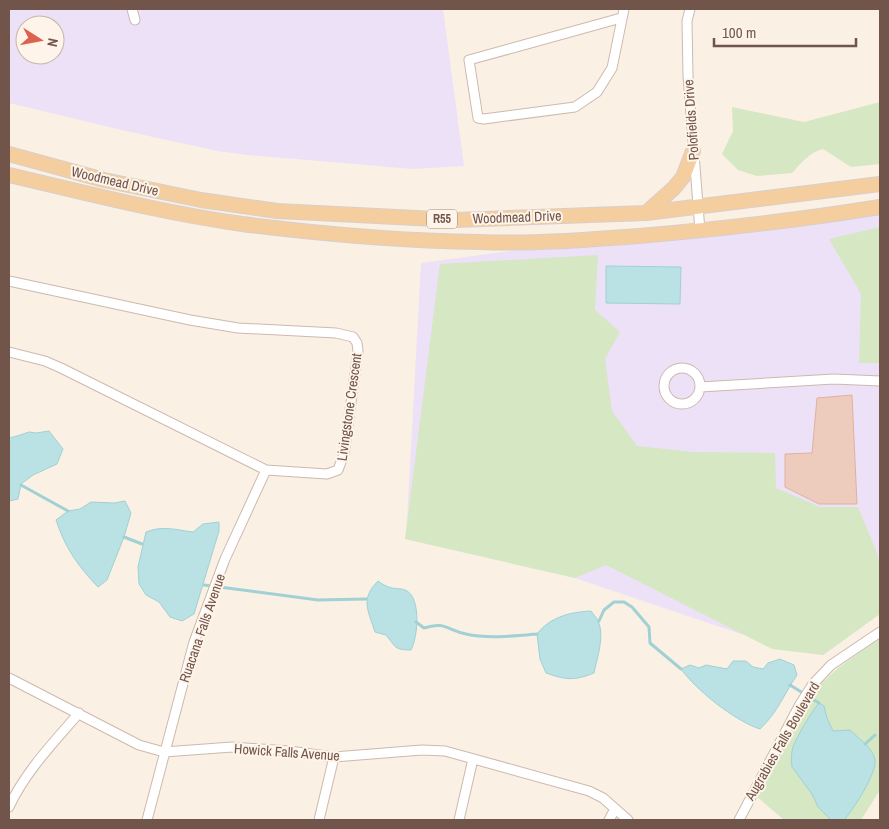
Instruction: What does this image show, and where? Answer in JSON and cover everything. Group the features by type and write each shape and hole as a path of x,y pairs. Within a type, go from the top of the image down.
{"main road":[{"path":"646,213 674,188 682,177 693,151"},
{"name":"Woodmead Drive","path":"9,154 104,180 201,200 277,211 456,220 646,213 880,184"},
{"name":"Woodmead Drive","path":"9,175 173,212 240,223 336,234 481,242 572,241 700,231 880,208"}],"street":[{"path":"132,9 135,20"},
{"name":"Polofields Drive","path":"690,9 687,20 687,68 700,231"},
{"path":"622,13 612,68 597,92 575,106 528,114 478,118 470,60 622,13"},
{"name":"Livingstone Crescent","path":"9,281 199,322 238,328 336,333 353,337 357,343 358,351 344,454 338,470 327,474 266,470 61,368 45,361 9,352"},
{"path":"678,368 684,368 695,374 700,387 697,396 693,400 682,404 676,403 667,396 664,385 668,374 678,368"},
{"path":"700,387 834,379 880,380"},
{"name":"Ruacana Falls Avenue","path":"146,820 194,642 226,559 266,470"},
{"name":"Augrabies Falls Boulevard","path":"739,820 799,706 813,684 832,665 880,632"},
{"name":"Howick Falls Avenue","path":"9,678 139,744 164,752 232,747 289,751 334,757 422,750 445,752 589,791 603,798 628,820"},
{"path":"9,807 16,791 79,713"},
{"path":"319,820 334,757"},
{"path":"459,820 473,759"},
{"path":"609,820 615,809"}],"shaded area":[{"path":"9,9 443,9 464,166 413,169 248,155 217,151 9,103"},
{"path":"880,201 880,614 823,655 738,633 575,578 406,539 421,263"}],"green space":[{"path":"880,102 880,164 851,167 823,149 810,155 792,173 757,176 738,170 722,154 733,131 732,107 804,122"},
{"path":"880,227 880,363 859,363 861,294 829,239"},
{"path":"598,255 595,310 620,332 605,359 612,411 637,446 693,452 775,453 776,488 820,507 858,507 877,553 880,567 880,614 823,655 772,649 606,565 575,578 405,539 440,264"},
{"path":"880,638 880,790 861,820 784,820 756,796 812,692 838,668"}],"water":[{"path":"606,266 681,267 680,304 606,303"},
{"path":"49,431 63,449 57,464 33,475 21,484 18,499 9,501 9,438 29,432"},
{"path":"125,501 131,513 124,537 107,580 98,587 73,556 56,520 68,511 80,509 91,502 114,503"},
{"path":"219,522 219,531 194,614 182,621 170,617 159,602 146,595 139,584 138,567 146,532 164,528 193,532 203,524"},
{"path":"378,581 390,588 405,590 415,602 417,628 411,650 398,648 386,635 375,632 368,611 367,599 372,587"},
{"path":"591,611 597,620 601,633 594,673 570,679 546,673 540,659 537,634 548,623 561,616"},
{"path":"780,659 794,665 797,675 776,709 760,729 739,719 717,704 696,686 681,669 690,665 699,668 706,665 727,669 733,661 746,661 753,667 763,669 768,663"},
{"path":"819,703 824,706 833,731 850,730 868,747 875,760 875,766 868,782 844,820 831,820 818,807 812,794 792,767 792,749 809,717"}],"building":[{"path":"852,395 857,504 819,504 785,487 785,454 812,453 817,398"}],"waterway":[{"path":"21,485 68,511"},
{"path":"124,537 142,544"},
{"path":"204,585 318,600 366,599"},
{"path":"599,621 604,610 614,602 624,602 632,607 649,627 650,643 681,669"},
{"path":"416,622 424,628 437,625 466,634 483,636 501,637 537,634"},
{"path":"790,685 819,703"},
{"path":"865,744 875,735"}]}
